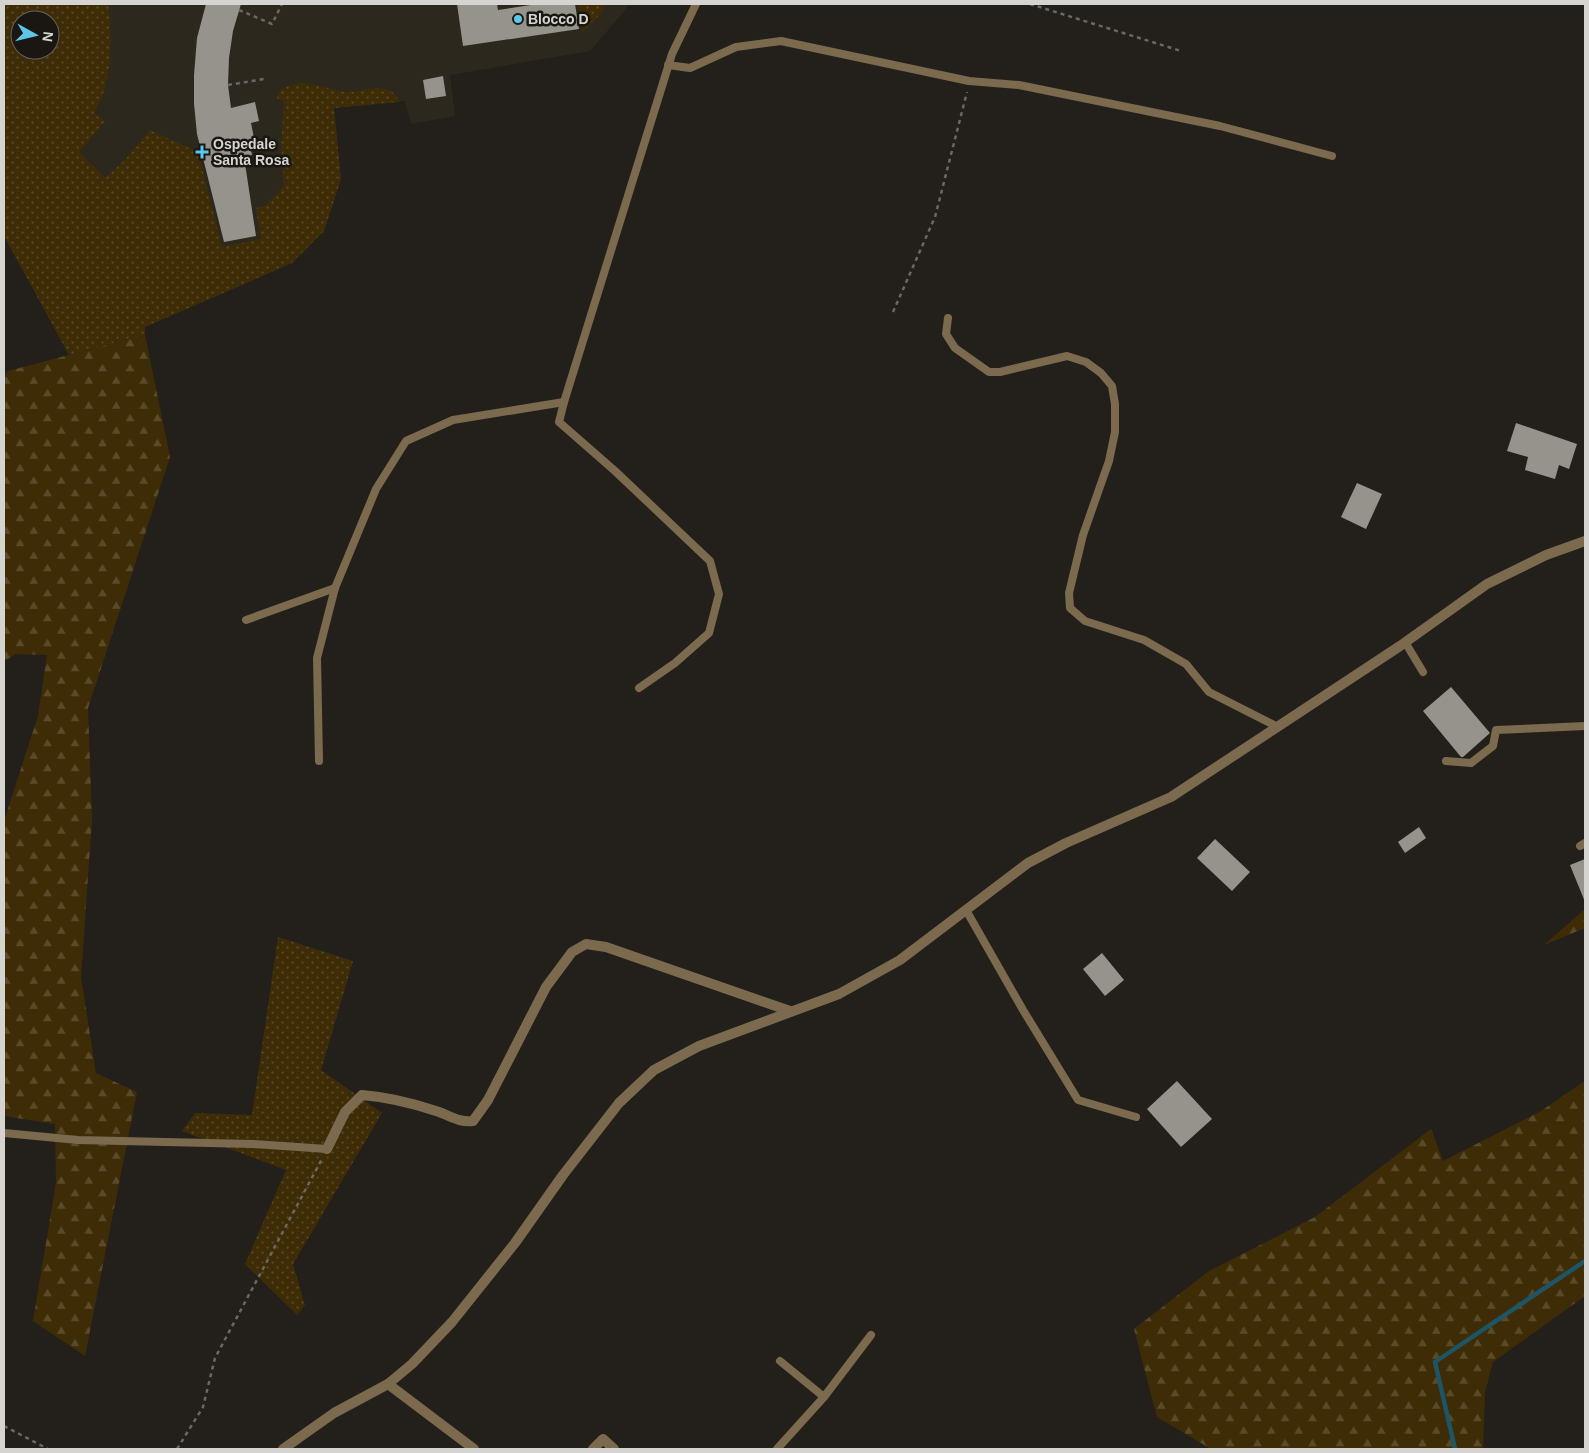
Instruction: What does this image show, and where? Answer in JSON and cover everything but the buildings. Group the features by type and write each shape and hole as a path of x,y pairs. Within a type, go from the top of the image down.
{"street":[{"path":"283,1449 334,1413 388,1384 412,1364 452,1322 515,1243 619,1103 654,1070 699,1046 838,994 900,960 1028,863 1171,797 1405,642 1487,584 1546,555 1585,542"},
{"path":"327,1149 346,1112 362,1095 381,1096 436,1111 464,1122 473,1121 488,1100 546,987 572,952 586,944 606,947 790,1011"},
{"path":"388,1384 474,1449"},
{"path":"593,1449 603,1439 614,1449"}],"lane":[{"path":"639,688 675,663 709,633 719,594 710,562 629,484 559,422 668,65 686,20 696,4"},
{"path":"668,65 690,68 736,47 781,41 969,81 1019,85 1210,124 1332,156"},
{"path":"948,318 946,334 955,348 989,372 1000,372 1067,356 1086,362 1101,373 1112,386 1115,404 1115,432 1109,461 1083,535 1069,594 1070,608 1085,621 1144,640 1178,659 1186,664 1209,692 1278,727"},
{"path":"320,760 317,658 335,588 376,489 406,442 453,420 564,402"},
{"path":"246,620 335,588"},
{"path":"1405,642 1423,672"},
{"path":"1446,762 1471,763 1492,746 1496,730 1585,726"},
{"path":"966,910 1023,1010 1078,1100 1136,1117"},
{"path":"4,1133 78,1140 253,1144 327,1149"},
{"path":"777,1449 824,1397 871,1335"},
{"path":"780,1361 824,1397"}],"path":[{"path":"239,10 272,24 282,4"},
{"path":"1030,4 1181,51"},
{"path":"228,85 264,79"},
{"path":"893,312 934,217 969,81"},
{"path":"177,1449 203,1407 215,1358 327,1149"},
{"path":"4,1426 48,1449"}],"shaded area":[{"name":"Ospedale Santa Rosa","path":"82,4 628,4 590,51 450,75 455,116 411,124 405,101 334,108 341,179 324,231 292,263 145,327 62,118"}],"green space":[{"path":"4,4 80,4 82,7 82,4 108,4 111,36 109,70 103,94 94,113 105,121 79,152 105,178 126,159 150,130 198,152 222,247 261,239 256,208 265,206 284,186 281,146 284,101 277,99 279,91 299,83 306,83 345,92 376,88 390,90 395,95 399,102 334,108 341,179 324,231 292,263 145,327 145,335 69,355 4,236"},
{"path":"578,4 605,4 600,15 582,32"},
{"path":"145,335 170,457 88,708 92,819 81,977 96,1073 137,1092 85,1356 33,1321 56,1183 55,1124 4,1116 4,821 38,716 47,655 15,654 4,662 4,375 8,371"},
{"path":"1585,909 1585,928 1544,945"},
{"path":"278,937 353,961 321,1070 382,1113 293,1264 305,1305 297,1315 245,1264 286,1170 182,1131 195,1113 252,1115"},
{"path":"1585,1081 1585,1296 1493,1362 1485,1392 1483,1449 1211,1449 1157,1417 1134,1329 1209,1271 1315,1217 1431,1129 1443,1161 1541,1111"}],"waterway":[{"path":"1455,1449 1435,1362 1585,1261"}],"place":[{"name":"Blocco D","path":"518,19"},
{"name":"Ospedale Santa Rosa","path":"202,152"}]}
